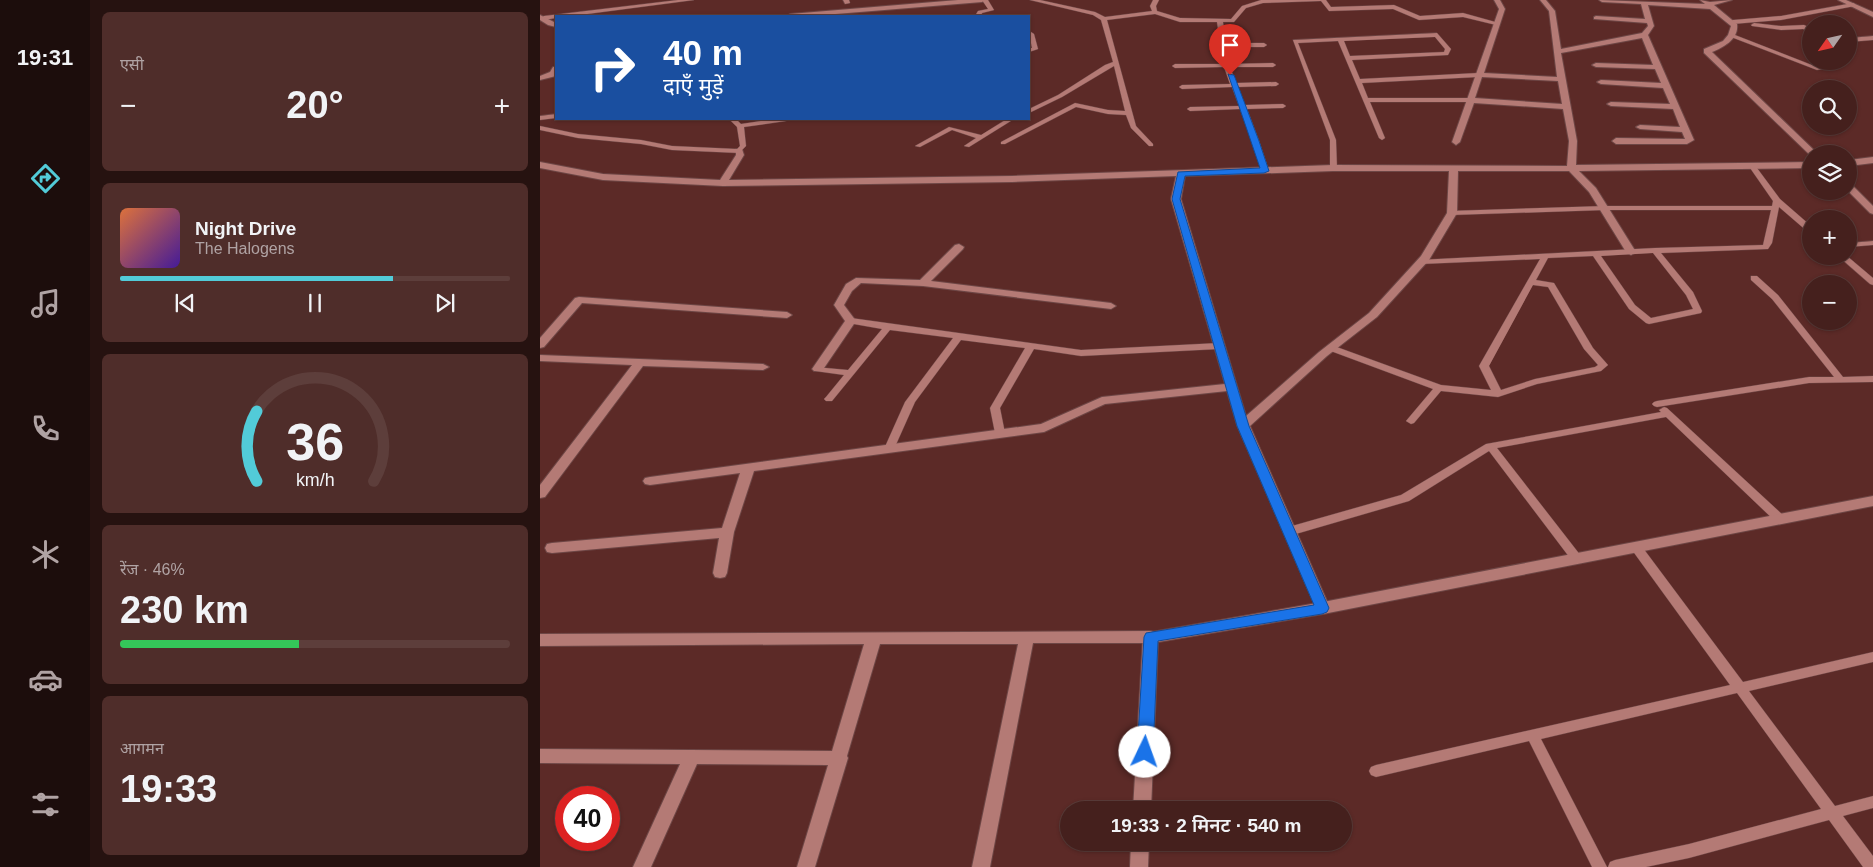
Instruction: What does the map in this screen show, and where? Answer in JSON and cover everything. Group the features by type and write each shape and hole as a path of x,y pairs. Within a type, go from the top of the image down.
{"street":[{"path":"802,15 984,0"},
{"path":"1456,142 1502,8 1497,0"},
{"path":"1543,0 1552,11 1561,79 1573,141 1571,168 1593,190 1631,252"},
{"path":"1602,0 1644,4 1709,4 1729,0"},
{"path":"1841,0 1873,14"},
{"path":"1558,52 1644,35 1651,26 1644,4"},
{"path":"1709,4 1735,25 1733,36 1721,45 1707,50 1805,145"},
{"path":"542,17 555,26"},
{"path":"1596,18 1649,21"},
{"path":"1616,141 1688,142 1690,140 1668,86 1644,35"},
{"path":"1596,65 1658,67"},
{"path":"540,78 553,74 555,71"},
{"path":"1478,75 1561,79"},
{"path":"1601,82 1668,86"},
{"path":"1470,100 1566,107"},
{"path":"1611,104 1675,107"},
{"path":"1640,127 1685,130"},
{"path":"722,183 740,155 739,151"},
{"path":"1857,162 1873,160"},
{"path":"540,165 603,177 722,183 1181,174 1334,168 1571,168 1802,165"},
{"path":"1243,426 1331,348 1373,315 1422,262 1452,213 1454,168"},
{"path":"1181,174 1176,199 1243,426 1322,608"},
{"path":"1857,195 1873,211"},
{"path":"924,283 959,247"},
{"path":"818,369 850,322 839,305 848,288 855,282 874,279 924,283 1112,306"},
{"path":"540,345 579,300 787,315"},
{"path":"540,358 763,367"},
{"path":"540,494 640,362"},
{"path":"650,481 1044,428 1102,402 1232,387"},
{"path":"720,573 726,532 748,468"},
{"path":"540,640 1151,637 1322,608 1873,501"},
{"path":"552,548 726,532"},
{"path":"981,867 1027,637"},
{"path":"1142,801 1151,637"},
{"path":"806,867 840,758 874,638"},
{"path":"540,756 840,758"},
{"path":"642,867 692,757"},
{"path":"1139,867 1140,851"}],"lane":[{"path":"560,15 691,0"},
{"path":"978,15 980,12 991,10 984,0"},
{"path":"1033,0 1095,14 1104,19 1155,12 1180,20 1232,21 1244,7 1263,2 1322,0 1329,9 1394,7 1419,18 1463,15 1496,23"},
{"path":"1155,12 1156,0"},
{"path":"1733,22 1780,18 1853,5"},
{"path":"542,17 555,16"},
{"path":"1780,18 1781,28"},
{"path":"1104,19 1133,127 1151,145"},
{"path":"1220,21 1226,65 1243,107 1264,171"},
{"path":"1733,22 1781,28 1802,27"},
{"path":"1030,50 1035,49 1031,34"},
{"path":"1334,168 1334,140 1296,41 1438,35 1448,49 1446,54 1348,58"},
{"path":"1733,36 1802,62"},
{"path":"1858,39 1873,38"},
{"path":"1340,39 1382,138"},
{"path":"1223,46 1264,45"},
{"path":"1030,111 1060,96 1107,66 1116,63"},
{"path":"1175,66 1273,65"},
{"path":"1358,81 1478,75"},
{"path":"1182,87 1276,84"},
{"path":"1366,100 1470,100"},
{"path":"1003,143 1075,105 1108,112 1129,113"},
{"path":"1190,109 1283,106"},
{"path":"540,118 555,116"},
{"path":"540,128 578,136 641,142 672,148 739,151 743,146 740,126 733,120"},
{"path":"740,126 779,120"},
{"path":"967,146 1008,120"},
{"path":"918,146 951,128 981,137"},
{"path":"1752,165 1776,205 1802,224"},
{"path":"1452,213 1776,205"},
{"path":"1422,262 1655,250 1765,248 1768,243 1776,205"},
{"path":"1857,244 1873,243"},
{"path":"1595,253 1632,307 1649,321 1698,311 1690,294 1655,250"},
{"path":"1498,394 1484,366 1546,255"},
{"path":"1853,265 1873,282"},
{"path":"1754,278 1775,297 1841,380"},
{"path":"1331,348 1440,388 1498,394 1535,382 1598,369 1603,365 1589,349 1551,285 1531,282"},
{"path":"850,322 1081,353 1219,346"},
{"path":"829,399 888,326"},
{"path":"889,449 910,402 959,336"},
{"path":"1000,433 995,408 1031,346"},
{"path":"818,369 850,373"},
{"path":"1780,519 1657,404 1809,380 1873,380"},
{"path":"1412,421 1440,388"},
{"path":"1289,531 1405,498 1490,446 1668,414"},
{"path":"1490,446 1577,559"},
{"path":"1636,547 1872,867"},
{"path":"1376,771 1873,657"},
{"path":"1533,736 1600,867"},
{"path":"1615,867 1689,852 1873,802"}],"route":[{"path":"1145,752 1151,637 1322,608 1243,426 1176,199 1181,174 1264,171 1256,141 1230,75"}]}
